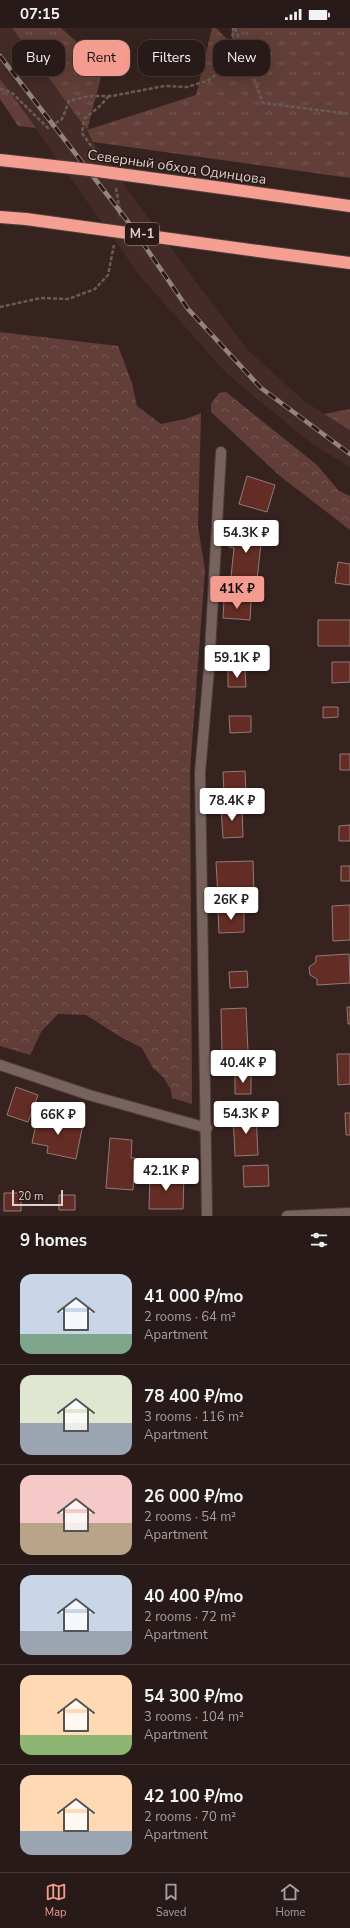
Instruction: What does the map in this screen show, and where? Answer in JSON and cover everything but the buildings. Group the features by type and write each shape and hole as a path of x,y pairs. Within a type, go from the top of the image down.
{"highway":[{"name":"Северный обход Одинцова","path":"0,160 90,170 350,206"},
{"name":"М-1","path":"0,217 26,219 350,263"}],"street":[{"path":"207,1216 207,1128 200,773 209,669 221,452"},
{"path":"0,1065 90,1096 207,1128"},
{"path":"287,1216 350,1213"}],"path":[{"path":"0,89 11,92 48,128 62,119 69,101 89,96 112,96 164,86 186,87 207,81 224,69 232,48 234,28"},
{"path":"234,28 263,103 350,114"}],"shaded area":[{"path":"0,28 12,28 21,40 12,40 12,76 47,76 87,130 93,142 210,301 249,351 304,401 350,430 350,467 312,444 227,374 140,276 0,79"}],"green space":[{"path":"12,28 61,28 75,40 73,40 73,76 101,76 87,130 47,76 65,76 65,40 21,40"},
{"path":"212,28 216,28 228,40 213,40 213,76 270,76 270,40 232,40 232,28 350,28 350,178 93,142 87,130 196,95 201,76 205,76 205,57"},
{"path":"0,79 36,128 18,126 0,99"},
{"path":"0,332 118,346 132,383 137,406 161,424 185,419 201,413 198,527 205,570 190,771 192,1104 172,1098 171,1090 163,1077 153,1068 142,1048 119,1036 86,1015 58,1014 41,1032 30,1055 0,1046"},
{"path":"226,392 317,465 339,491 350,496 350,530 280,476 211,412 211,404 219,393"},
{"path":"350,409 350,430 324,414"}],"railway":[{"path":"0,56 129,223 188,309 261,388 350,454"}]}
